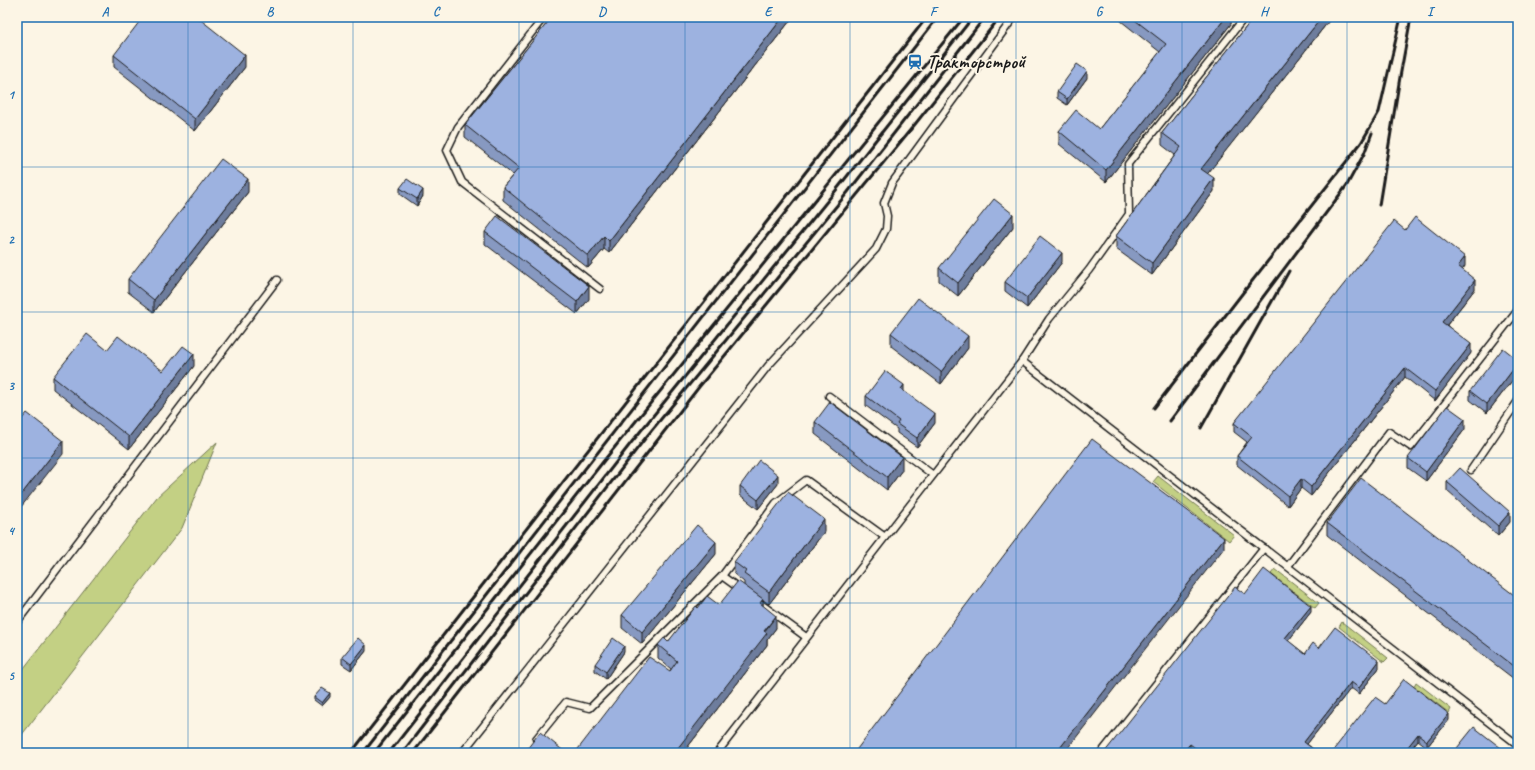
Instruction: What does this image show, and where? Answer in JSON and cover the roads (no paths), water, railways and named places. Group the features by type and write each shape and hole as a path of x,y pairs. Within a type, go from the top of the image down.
{"lane":[{"path":"544,17 458,127 447,150 462,182 600,289"},
{"path":"462,753 768,366 876,250 886,229 887,216 884,203 892,183 1014,17"},
{"path":"717,753 1022,361 1049,319 1089,270 1129,214 1128,164 1245,17"},
{"path":"17,622 277,280"},
{"path":"1288,566 1389,432 1411,447 1518,310"},
{"path":"1022,361 1518,745"},
{"path":"829,396 933,475"},
{"path":"1471,470 1518,401"},
{"path":"530,747 566,702 590,708 722,576 776,503 806,480 885,537"},
{"path":"1101,753 1264,548"},
{"path":"722,576 748,595"},
{"path":"755,600 806,637"}],"railway":[{"path":"351,753 927,17"},
{"path":"363,753 938,17"},
{"path":"374,753 606,458 964,17"},
{"path":"389,753 631,443 837,189 973,17"},
{"path":"402,753 647,436 848,192 985,17"},
{"path":"413,753 699,387 916,123 1000,17"},
{"path":"1154,408 1361,143 1379,112 1401,17"},
{"path":"1379,205 1411,17"},
{"path":"1170,421 1347,185 1364,154 1372,133"},
{"path":"1201,428 1289,271"}],"place":[{"name":"Тракторстрой","path":"915,62"}]}
